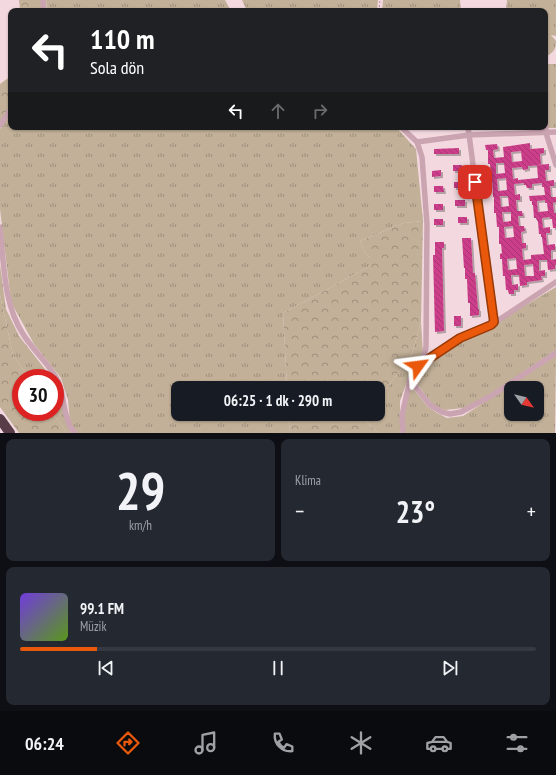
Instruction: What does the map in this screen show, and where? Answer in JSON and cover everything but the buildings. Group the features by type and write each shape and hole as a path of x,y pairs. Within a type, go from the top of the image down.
{"highway":[{"path":"0,419 10,433"}],"street":[{"path":"0,125 8,113"},
{"path":"404,130 417,142 422,157 427,224 426,346 422,363"},
{"path":"468,130 494,322"},
{"path":"546,130 556,165"},
{"path":"417,142 469,135 556,132"},
{"path":"0,227 7,295 13,316 23,334 57,379 63,394 68,422 75,433"},
{"path":"403,433 402,415 410,380 418,366 460,338 491,325 556,282"},
{"path":"410,380 430,405 442,412 450,414 461,412 491,396 556,353"}],"green space":[{"path":"19,0 41,0 42,8 20,8"},
{"path":"46,0 225,0 229,8 47,8"},
{"path":"242,0 378,0 377,8 246,8"},
{"path":"383,0 460,0 461,8 382,8"},
{"path":"507,0 556,0 556,36 551,35 556,41 556,44 552,53 548,55 548,8 506,8"},
{"path":"548,64 556,64 556,128 548,128"},
{"path":"8,78 8,110 0,121 0,84"},
{"path":"8,117 8,130 399,130 416,149 423,221 404,223 360,241 364,251 370,258 370,266 283,313 287,381 171,381 171,421 289,421 290,433 77,433 70,422 68,400 64,387 64,369 54,369 34,344 11,302 0,209 0,129"},
{"path":"423,221 421,322 412,354 385,391 385,381 287,381 283,313 370,266 370,258 364,251 360,241 404,223"},
{"path":"0,265 6,309 19,336 45,369 23,369 13,355 0,295"},
{"path":"556,287 556,350 510,381 504,381 504,385 487,396 464,408 445,410 434,406 414,380 420,367 463,339 493,327 507,316"},
{"path":"0,295 13,355 23,369 12,369 12,421 58,421 67,433 19,433 0,407"},
{"path":"421,322 423,355 408,379 400,401 400,433 378,433 366,421 385,421 385,391 412,354"},
{"path":"556,356 555,433 405,433 404,415 411,386 428,407 447,418 463,416 504,390 504,421 544,421 544,381 517,381"},
{"path":"64,410 66,421 71,433 67,433 58,421 64,421"},
{"path":"289,421 366,421 378,433 290,433"}],"route":[{"path":"418,366 460,338 491,325 494,322 475,182"}]}
